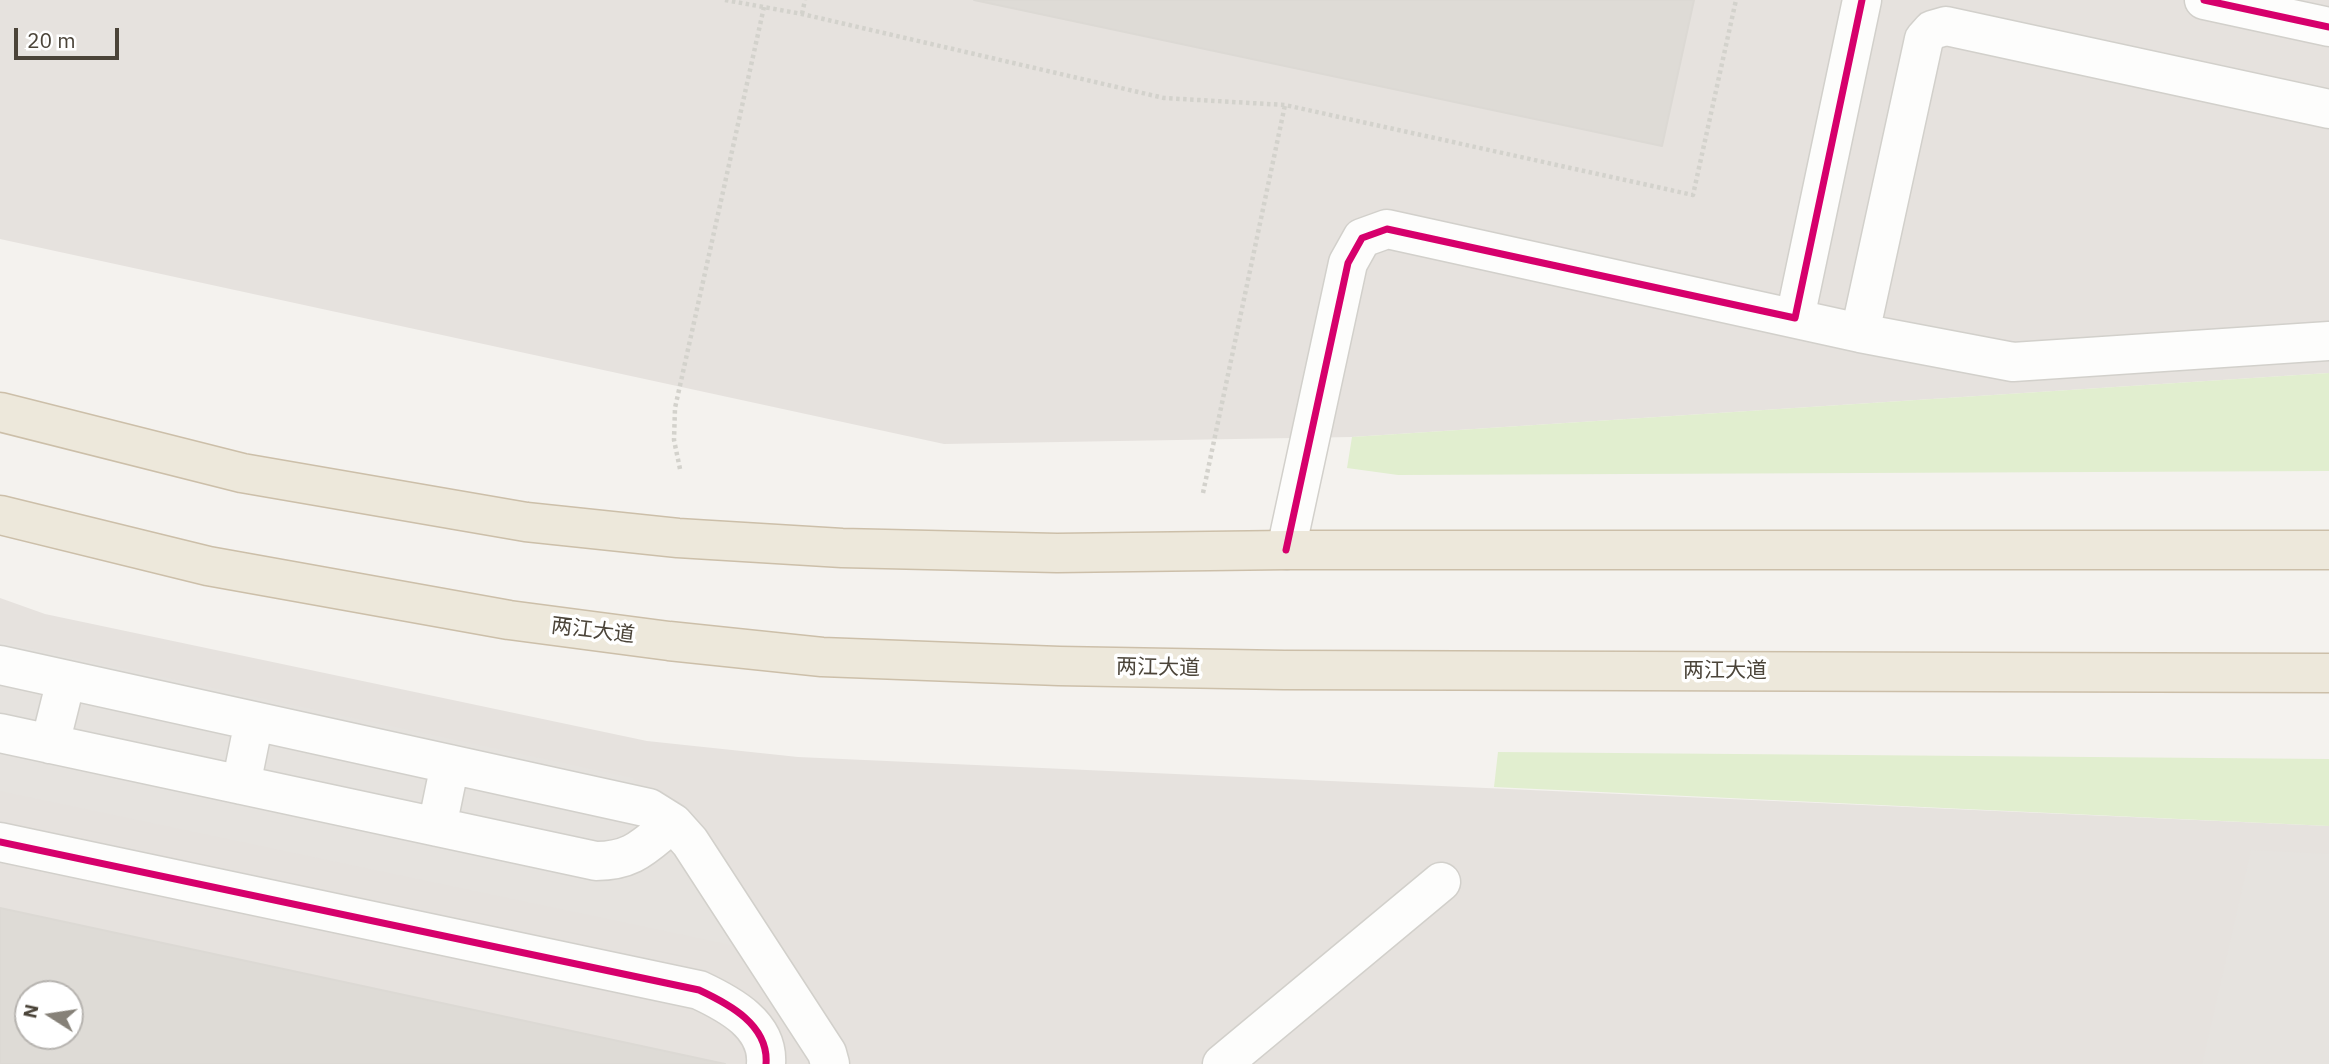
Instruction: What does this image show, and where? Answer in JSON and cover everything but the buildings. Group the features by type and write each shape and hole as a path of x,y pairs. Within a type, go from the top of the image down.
{"highway":[{"path":"0,412 242,472 526,522 678,538 842,548 1057,553 1286,550 2329,550"},
{"name":"两江大道","path":"0,515 208,566 509,620 668,641 821,657 1059,666 1283,670 2329,673"}],"street":[{"path":"1795,318 1862,0"},
{"path":"2204,0 2329,27"},
{"path":"1860,333 1924,39 1932,30 1946,26 2329,109"},
{"path":"1286,550 1348,263 1362,238 1387,229 1860,333 2014,362 2329,341"},
{"path":"0,665 649,808 673,823 698,854 827,1054 830,1064"},
{"path":"50,744 66,680"},
{"path":"241,785 254,721"},
{"path":"0,733 596,861 617,861 635,854 673,823"},
{"path":"437,827 450,764"},
{"path":"0,842 699,990 725,1002 750,1021 767,1051 766,1064"},
{"path":"1222,1064 1441,881"}],"path":[{"path":"726,0 802,14 1164,98 1285,104 1693,195 1736,0"},
{"path":"802,14 805,0"},
{"path":"680,469 674,440 675,408 764,7"},
{"path":"1203,493 1285,104"}],"shaded area":[{"path":"0,0 2329,0 2329,373 1352,437 944,444 0,239"},
{"path":"0,598 45,614 647,741 798,757 2329,826 2329,1064 0,1064"},
{"path":"0,642 633,778 736,946 0,791"},
{"path":"2251,850 2329,854 2329,1064 2202,1064"}],"green space":[{"path":"2329,373 2329,471 1398,475 1347,468 1352,437"},
{"path":"1498,752 2329,759 2329,826 1494,787"}],"cycle path":[{"path":"1286,550 1348,263 1362,238 1387,229 1795,318 1862,0"},
{"path":"2204,0 2329,27"},
{"path":"0,842 699,990 734,1009 754,1027 765,1050 766,1064"}]}
